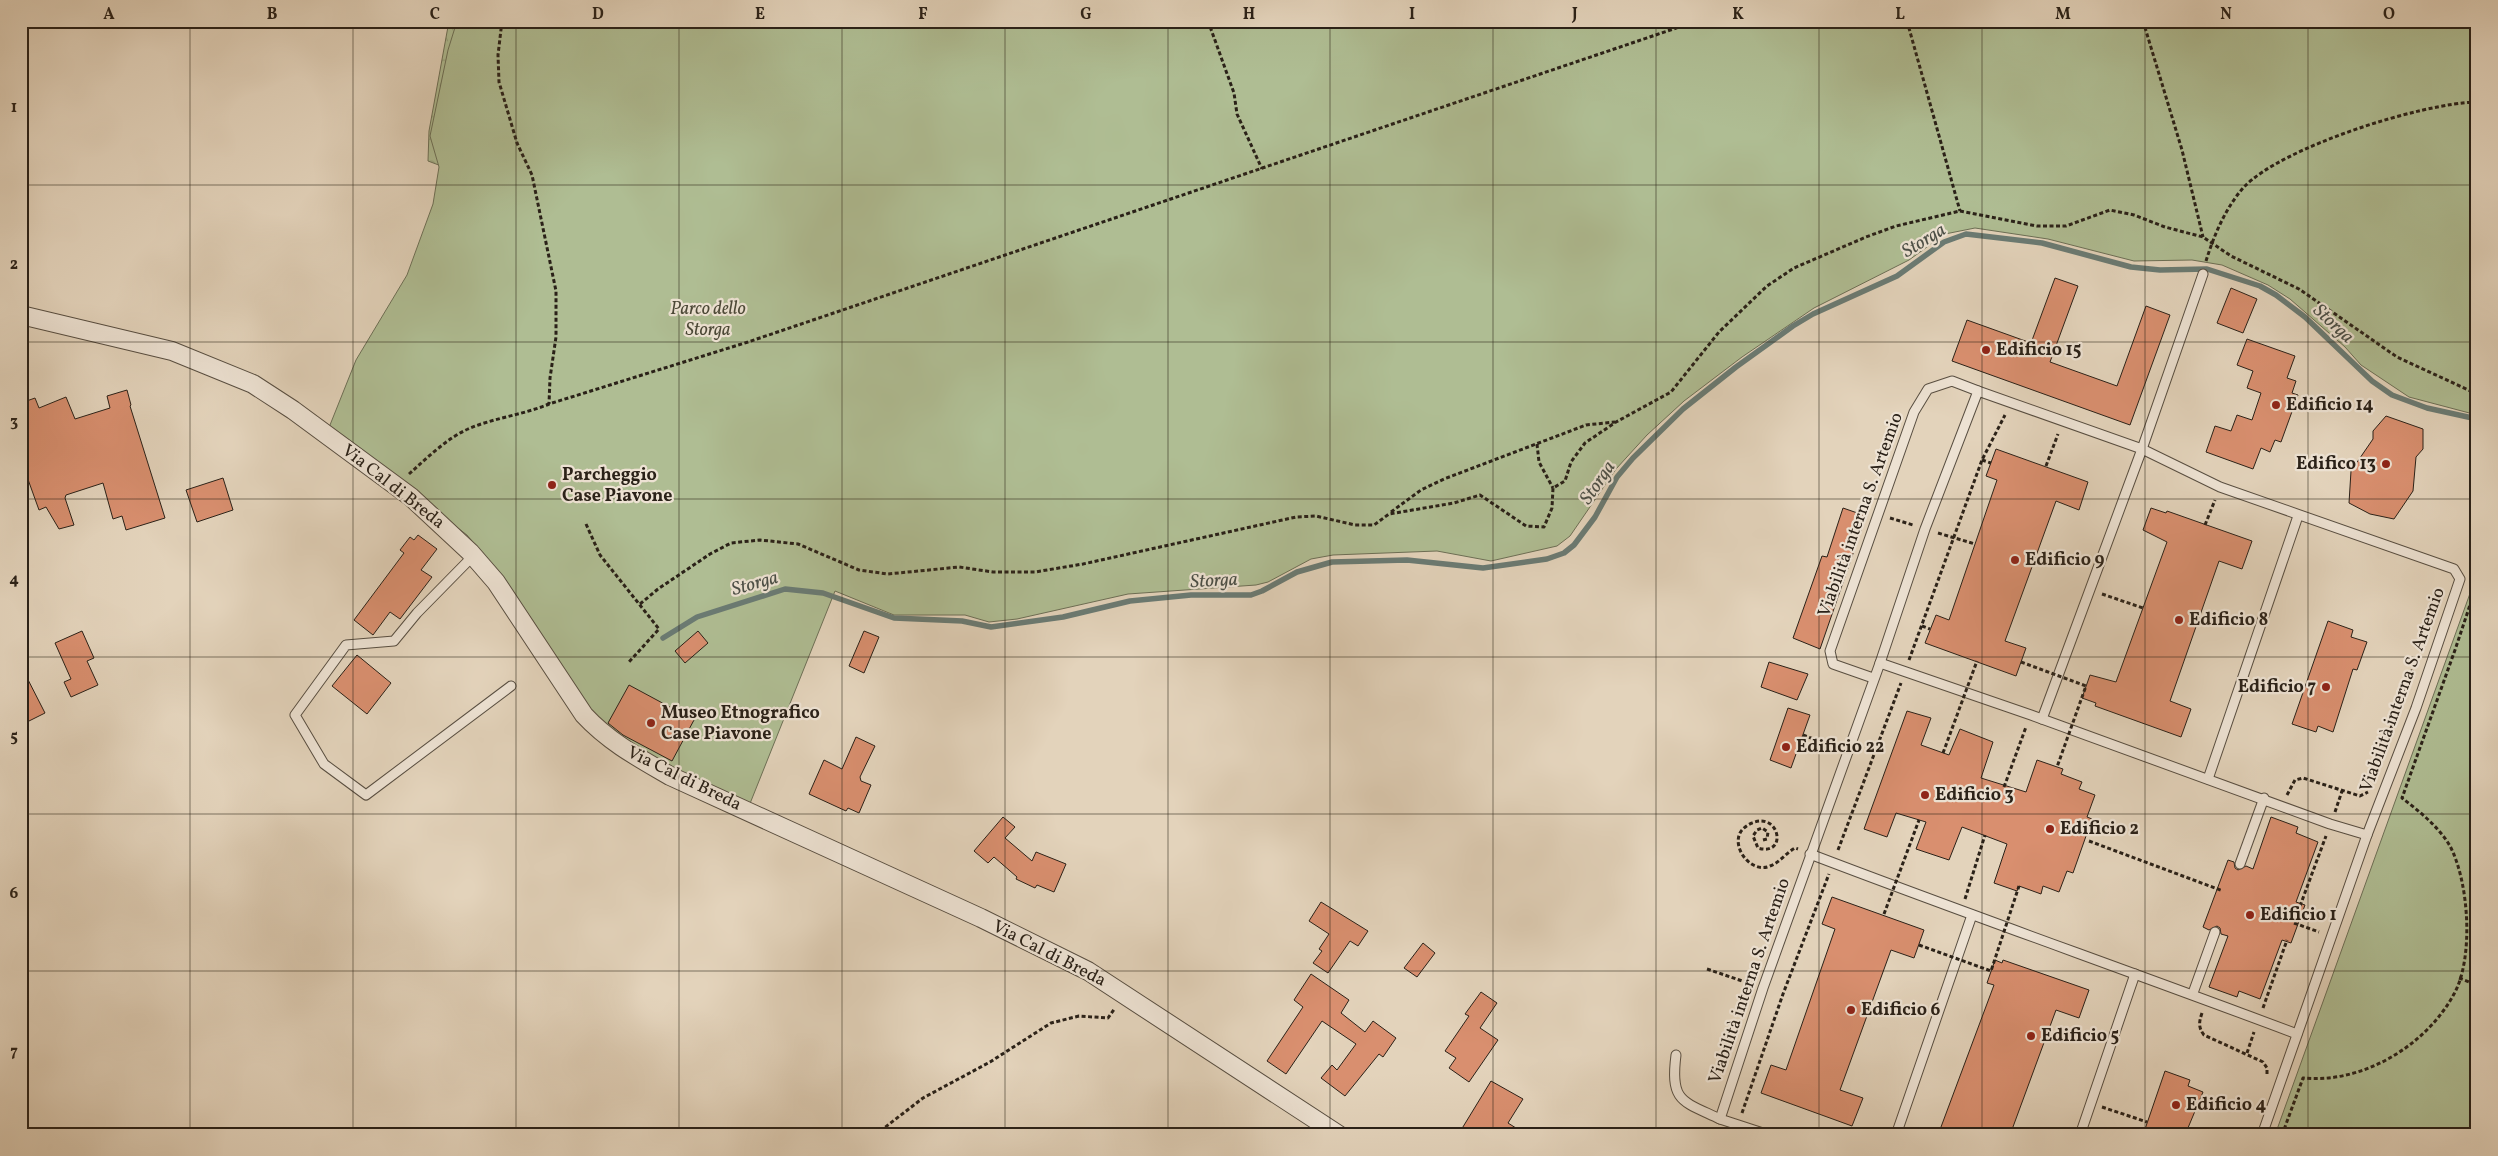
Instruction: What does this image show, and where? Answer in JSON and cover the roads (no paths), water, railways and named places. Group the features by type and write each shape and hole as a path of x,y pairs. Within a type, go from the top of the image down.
{"street":[{"name":"Via Cal di Breda","path":"21,315 172,351 253,384 293,410 396,486 442,524 496,582 584,715 600,733 670,776 1047,950 1088,971 1339,1135"}],"lane":[{"path":"2042,719 2142,449 2203,274"},
{"name":"Viabilità interna S. Artemio","path":"1873,678 1833,664 1830,651 1914,412 1928,389 1952,381 2011,404 2142,449 2220,487 2298,516 2454,569 2460,579 2416,708 2367,835 2262,1135"},
{"name":"Viabilità interna S. Artemio","path":"1720,1119 1763,988 1846,752 1880,663 1925,529 1978,391"},
{"path":"2208,779 2298,516"},
{"path":"473,556 417,613 394,641 346,645 295,715 324,764 366,795 511,686"},
{"path":"1880,663 1904,673 2031,715 2330,824 2367,835"},
{"path":"2240,864 2261,798"},
{"path":"1810,854 1972,916 2189,992 2297,1034"},
{"path":"1896,1135 1972,916"},
{"path":"2189,992 2215,932"},
{"path":"2080,1135 2135,974"},
{"path":"1676,1055 1675,1081 1680,1099 1720,1119 1769,1135"}],"waterway":[{"name":"Storga","path":"663,638 697,617 785,589 823,593 894,618 962,621 991,627 1063,617 1130,601 1191,595 1251,595 1297,572 1332,562 1407,560 1483,568 1547,559 1564,553 1574,545 1595,517 1617,477 1633,458 1683,409 1736,367 1813,314 1897,276 1944,242 1966,234 2042,243 2131,267 2160,270 2207,269 2260,286 2276,295 2305,317 2372,381 2392,395 2427,408 2477,419"}],"place":[{"name":"Edificio 15","path":"1986,350"},
{"name":"Edificio 14","path":"2276,405"},
{"name":"Edifico 13","path":"2386,464"},
{"name":"Parcheggio Case Piavone","path":"552,485"},
{"name":"Edificio 9","path":"2015,560"},
{"name":"Edificio 8","path":"2179,620"},
{"name":"Edificio 7","path":"2326,687"},
{"name":"Museo Etnografico Case Piavone","path":"651,723"},
{"name":"Edificio 22","path":"1786,747"},
{"name":"Edificio 3","path":"1925,795"},
{"name":"Edificio 2","path":"2050,829"},
{"name":"Edificio 1","path":"2250,915"},
{"name":"Edificio 6","path":"1851,1010"},
{"name":"Edificio 5","path":"2031,1036"},
{"name":"Edificio 4","path":"2176,1105"}],"park label":[{"name":"Parco dello Storga","path":"708,319"}]}
